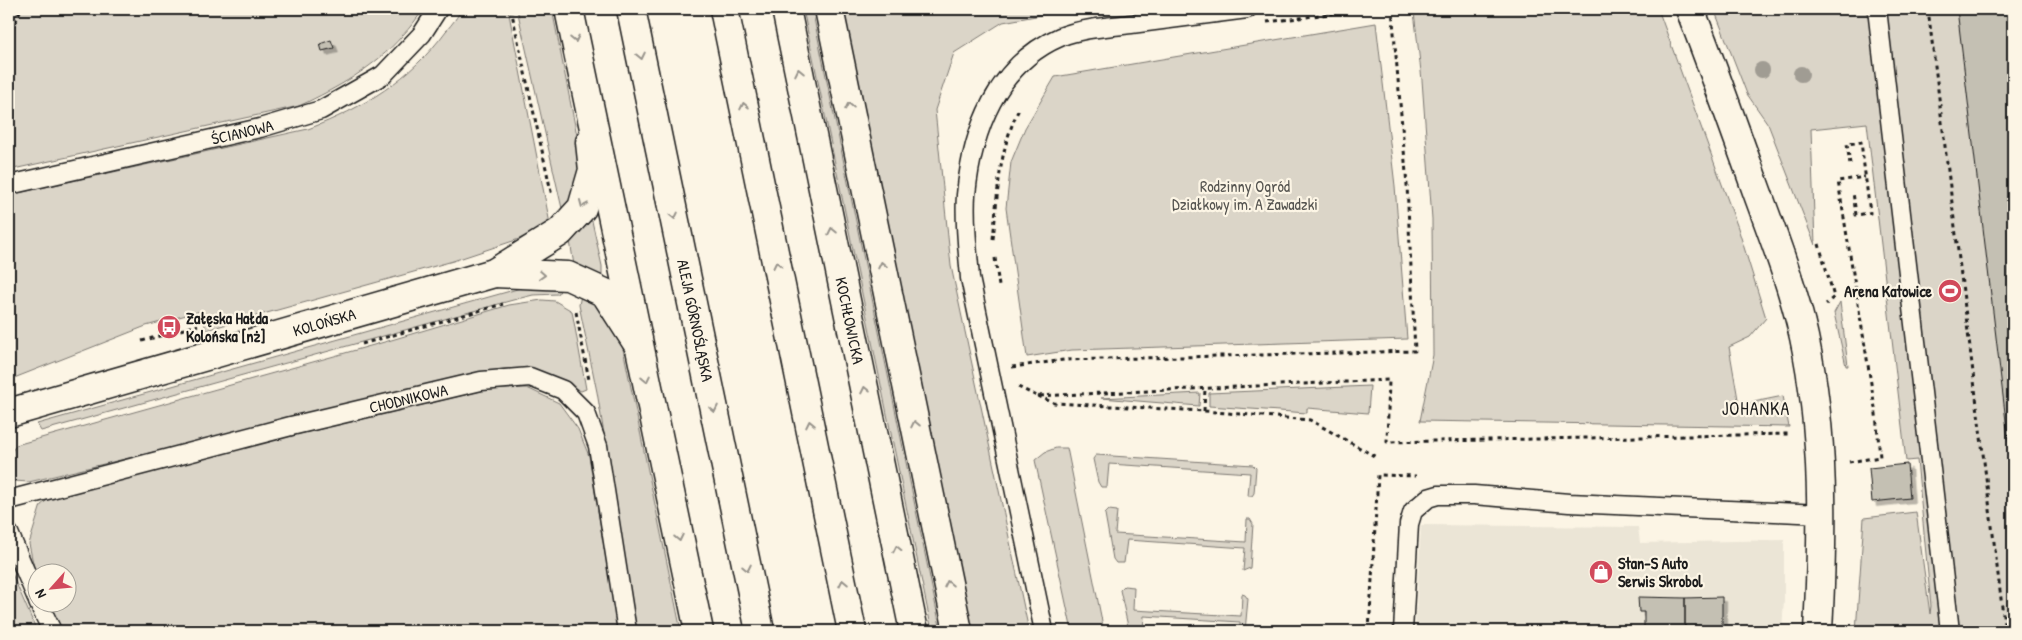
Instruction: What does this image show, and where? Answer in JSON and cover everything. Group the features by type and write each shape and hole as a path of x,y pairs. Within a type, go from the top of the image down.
{"main road":[{"path":"569,9 699,631"},
{"name":"ALEJA GÓRNOŚLĄSKA","path":"631,9 760,631"},
{"path":"724,9 852,631"},
{"name":"KOCHŁOWICKA","path":"786,9 914,631"},
{"path":"829,9 958,631"},
{"path":"1690,9 1778,249 1804,337 1814,395 1820,464 1821,514 1818,631"},
{"path":"494,273 560,232 582,208 593,170 582,70"},
{"path":"494,273 568,276 605,293 640,348"},
{"name":"KOLOŃSKA","path":"9,413 494,273"}],"lane":[{"name":"ŚCIANOWA","path":"9,185 260,128 321,110 383,75 422,34 438,9"},
{"path":"1044,631 970,278 966,231 966,196 972,160 981,125 993,98 1010,72 1033,52 1061,37 1089,30 1247,9"},
{"path":"1877,9 1950,631"},
{"name":"CHODNIKOWA","path":"9,500 291,426 481,381 530,378 563,390 586,413 598,446 627,631"},
{"path":"1403,631 1409,524 1413,511 1433,496 1474,495 1569,503 1821,514"},
{"path":"9,533 28,578"},
{"path":"43,612 52,631"}],"path":[{"path":"9,37 22,9"},
{"path":"1259,23 1368,9"},
{"path":"1012,376 1010,367 1064,360 1415,351 1407,186 1392,9"},
{"path":"1928,9 2005,631"},
{"path":"993,242 1001,158 1011,125 1021,104"},
{"path":"1850,164 1847,144 1861,142 1870,213 1856,215 1853,192"},
{"path":"1848,462 1880,457 1876,414 1838,181 1865,177"},
{"path":"1819,244 1834,297 1823,306"},
{"path":"994,251 1000,290"},
{"path":"353,347 507,303"},
{"path":"1037,396 1389,380 1387,442 1794,434"},
{"path":"1016,395 1014,386 1054,403 1204,411 1310,420 1376,457"},
{"path":"1204,411 1205,388"}],"shaded area":[{"name":"Stan-S Auto Serwis Skrobol","path":"1421,525 1638,527 1640,543 1784,540 1782,631 1415,631"}],"green space":[{"path":"9,9 424,9 408,30 379,58 341,84 299,106 9,170"},
{"path":"461,9 508,9 550,224 519,239 453,261 206,330 201,311 146,326 9,380 9,195 308,129 328,121 366,102 402,77 433,48 455,20"},
{"path":"517,9 552,9 582,161 575,194 563,213"},
{"path":"803,9 812,9 941,631 932,631"},
{"path":"843,9 1074,9 1003,22 954,53 935,110 951,266 1029,631 971,631"},
{"path":"1435,9 1658,9 1738,228 1766,318 1750,337 1729,347 1739,405 1783,396 1789,427 1420,421 1433,355 1432,219 1422,80 1414,12"},
{"name":"Arena Katowice","path":"1714,9 2013,9 2013,631 1856,631 1864,518 1916,512 1930,614 1931,606 1917,460 1906,461 1867,123 1811,129 1815,245 1768,124 1747,94"},
{"name":"Rodzinny Ogród Działkowy im. A Zawadzki","path":"1376,23 1395,186 1407,339 1072,350 1027,357 1006,208 1011,162 1025,128 1055,77"},
{"path":"592,221 602,266 602,276 574,265 570,241 587,222"},
{"path":"539,285 562,287 558,294 533,295 513,300 41,431 37,424 521,288"},
{"path":"581,295 605,312 621,339 681,631 637,631 597,392 579,305"},
{"path":"542,300 555,301 572,311 586,389 581,391 529,370 513,368 493,370 29,482 14,481 9,478 9,456 16,445 388,341 509,305"},
{"path":"1840,302 1848,366 1846,366 1834,313"},
{"path":"1370,386 1368,413 1307,408 1307,413 1209,406 1209,393"},
{"path":"527,388 559,403 578,429 589,456 618,631 63,631 53,612 78,612 78,562 33,562 29,544 41,505 59,491 485,390"},
{"path":"1200,393 1199,406 1101,398"},
{"path":"1056,448 1067,448 1104,631 1072,631 1035,460 1045,452"},
{"path":"1096,455 1253,465 1256,468 1254,493 1252,496 1248,496 1250,473 1109,464 1107,487 1101,487 1098,482 1093,459"},
{"path":"1109,510 1117,511 1115,534 1246,542 1247,519 1250,519 1253,524 1250,568 1243,571 1245,548 1127,540 1124,563 1116,563 1113,559 1105,514"},
{"path":"9,567 37,631 9,631"},
{"path":"1124,586 1134,587 1133,610 1241,616 1242,594 1245,595 1248,599 1245,631 1240,631 1240,622 1144,616 1143,631 1129,631 1120,590"}],"building":[{"path":"1957,9 2013,9 2013,480"},
{"path":"331,40 334,48 322,51 320,44"},
{"path":"1907,464 1910,498 1872,502 1869,468"},
{"path":"1638,597 1685,598 1685,631 1644,631 1644,612 1639,612"},
{"path":"1722,597 1722,631 1685,631 1685,598"}],"place":[{"name":"Arena Katowice","path":"1950,291"},
{"name":"Załęska Hałda Kolońska [nż]","path":"169,327"},
{"name":"Stan-S Auto Serwis Skrobol","path":"1601,572"}],"district":[{"name":"JOHANKA","path":"1756,408"}]}
